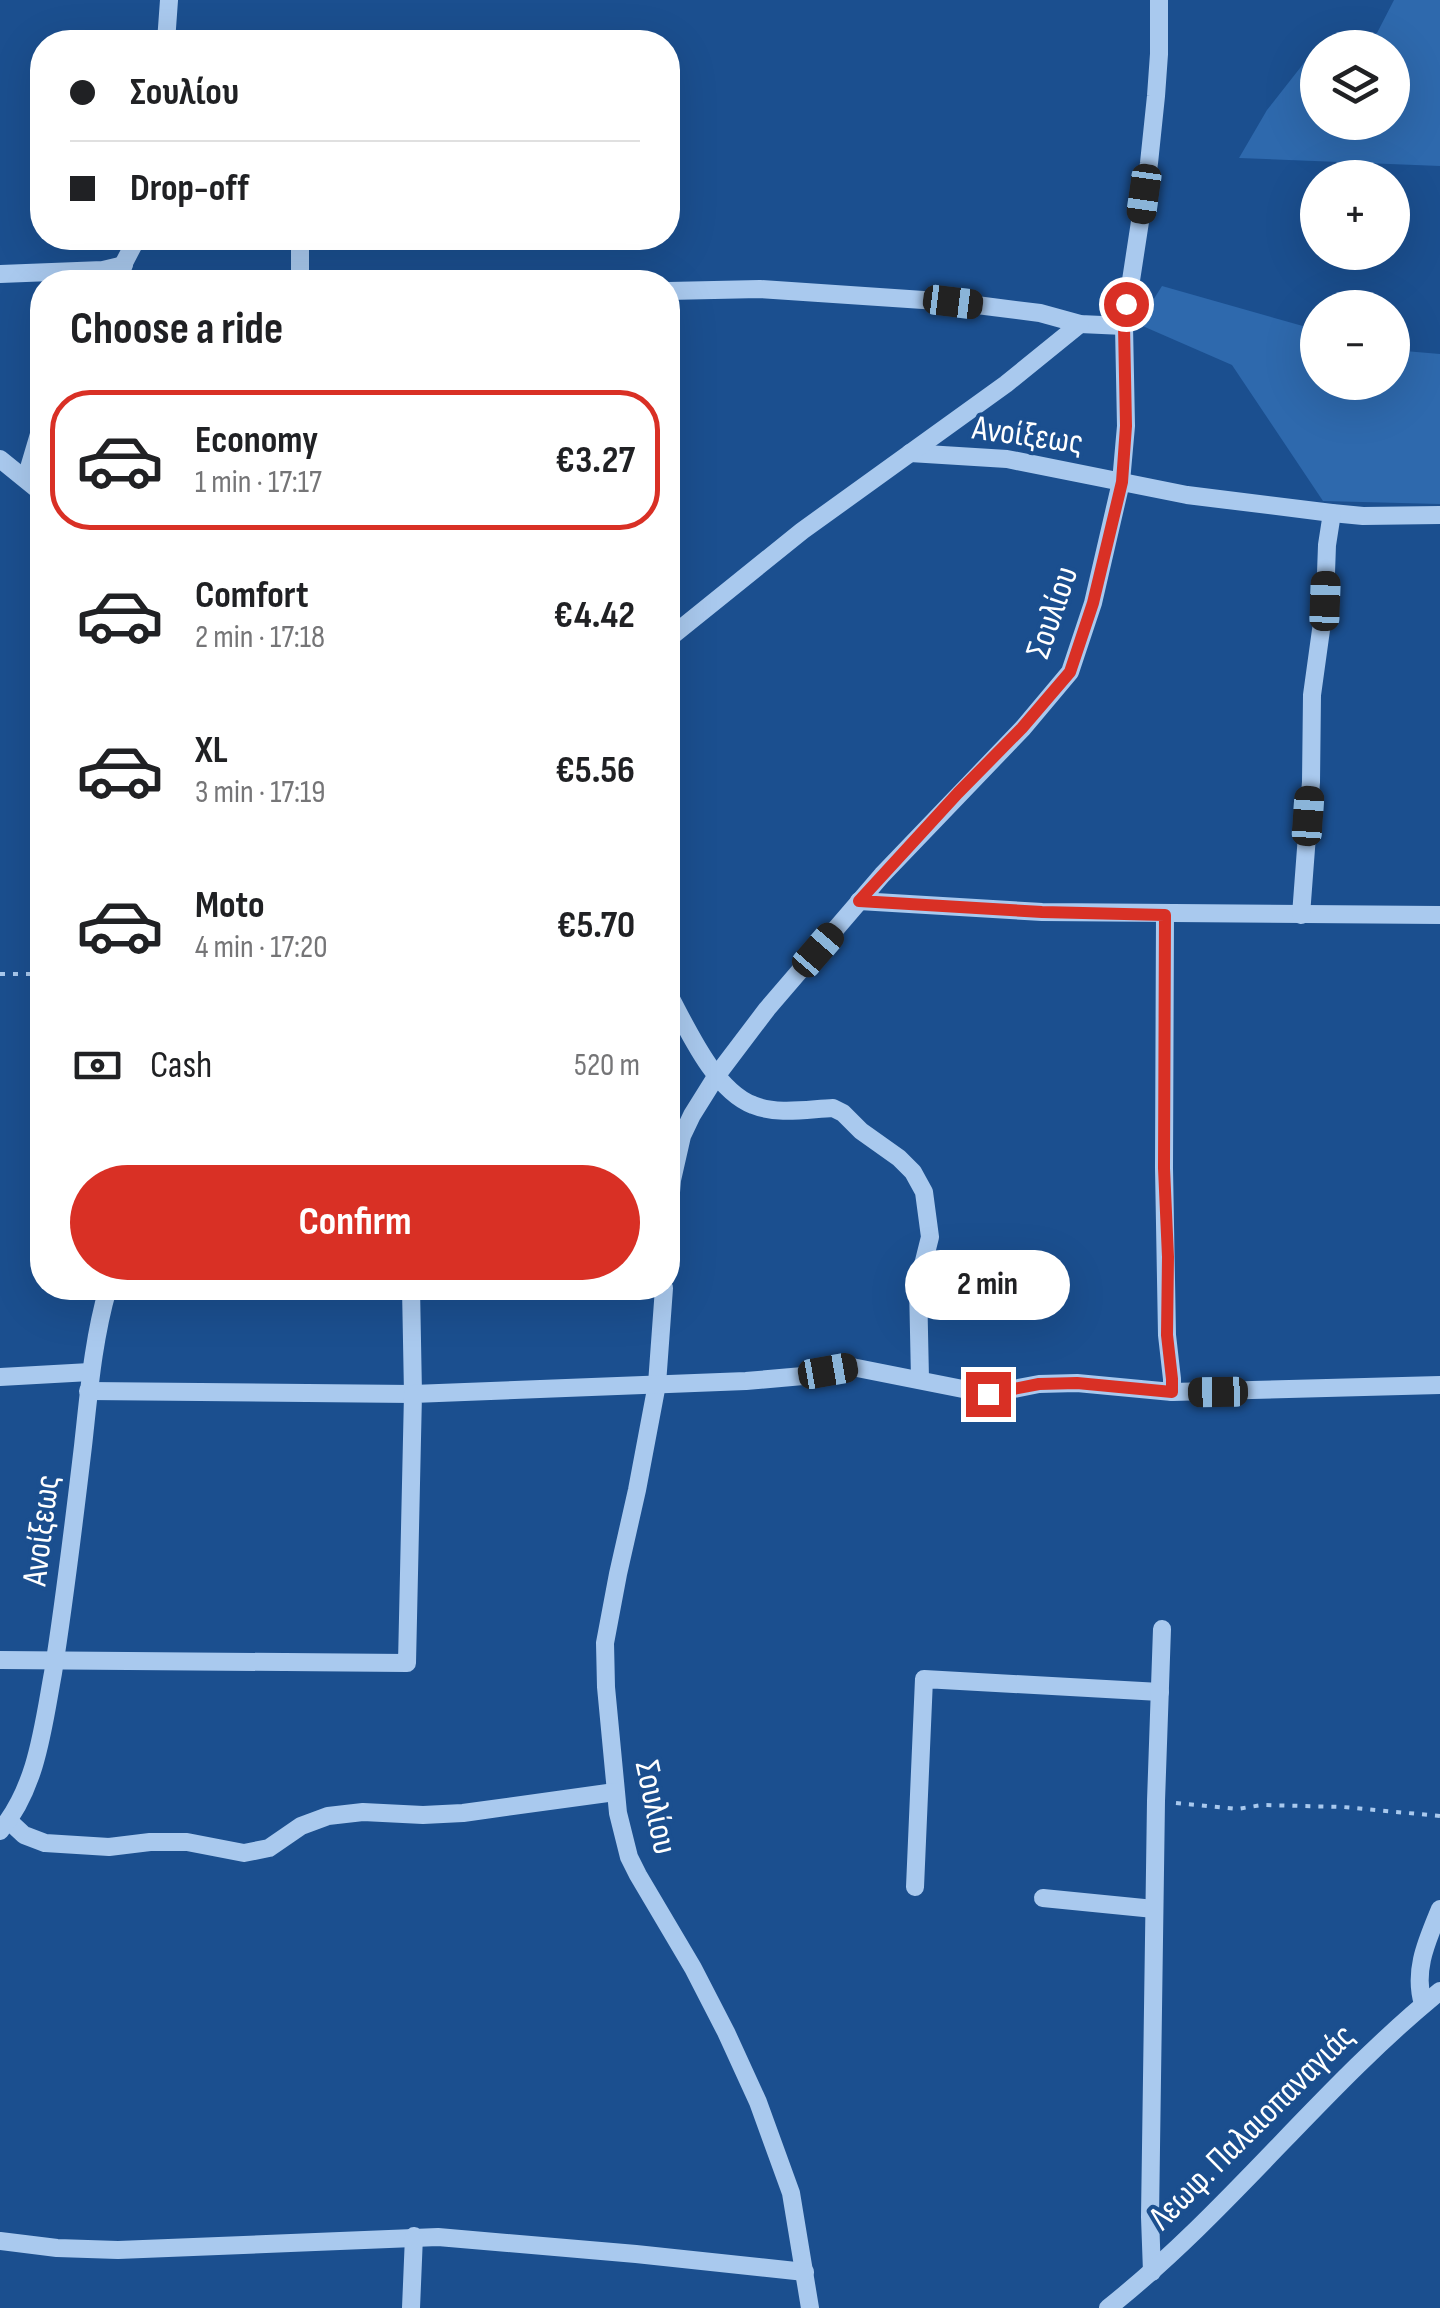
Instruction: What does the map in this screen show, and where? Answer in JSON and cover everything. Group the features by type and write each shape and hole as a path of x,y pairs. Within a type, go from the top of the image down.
{"street":[{"path":"167,30 169,0"},
{"name":"Σουλίου","path":"680,1144 692,1115 717,1075 767,1009 859,901 1070,672 1093,603 1122,482 1126,426 1124,326 1160,54 1158,0"},
{"path":"121,270 132,250"},
{"path":"103,270 124,265"},
{"path":"0,274 30,273"},
{"path":"680,291 760,289 953,302 1040,313 1080,324 1124,326"},
{"path":"680,629 802,531 1006,384 1080,324"},
{"name":"Ανοίξεως","path":"910,453 1007,459 1186,495 1332,513 1440,515"},
{"path":"0,459 30,482"},
{"path":"26,478 30,464"},
{"path":"1301,915 1311,782 1312,695 1332,513"},
{"path":"859,901 1165,915 1440,915"},
{"path":"1165,915 1164,1168 1172,1392"},
{"path":"680,1016 717,1075 741,1098 758,1107 782,1110 839,1110 913,1172 926,1202 930,1238 918,1285 920,1379"},
{"name":"Ανοίξεως","path":"4,1826 26,1788 38,1752 69,1563 89,1381 106,1300"},
{"path":"0,1660 407,1663 411,1300"},
{"name":"Σουλίου","path":"663,1300 657,1384 605,1643 615,1792 622,1832 638,1875 693,1968 758,2102 791,2193 810,2308"},
{"path":"0,1377 413,1394 784,1378 852,1367 988,1394 1039,1384 1077,1383 1172,1392 1440,1386"},
{"path":"1152,2272 1154,1909 1162,1629"},
{"path":"914,1887 924,1679 1160,1692"},
{"path":"4,1826 45,1843 109,1846 187,1842 244,1852 268,1848 301,1826 328,1816 363,1812 463,1813 615,1792"},
{"path":"1043,1898 1154,1909"},
{"path":"1423,2004 1418,1976 1440,1909"},
{"name":"Λεωφ. Παλαιοπαναγιάς","path":"1108,2308 1152,2272 1269,2158 1344,2076 1440,1991"},
{"path":"0,2241 118,2250 414,2236 805,2272"},
{"path":"410,2308 414,2236"}],"path":[{"path":"0,974 30,974"},
{"path":"1156,1801 1237,1809 1262,1805 1343,1807 1440,1816"}],"shaded area":[{"path":"1394,0 1440,0 1440,166 1410,165 1410,160 1239,158 1267,110 1300,68 1300,140 1410,140 1410,30 1379,30"},
{"path":"1162,286 1300,325 1300,400 1410,400 1410,351 1440,354 1440,504 1323,501 1232,365 1138,324"}],"route":[{"path":"988,1394 1039,1384 1077,1383 1172,1392 1164,1168 1165,915 859,901 1070,672 1093,603 1122,482 1126,304"}]}
